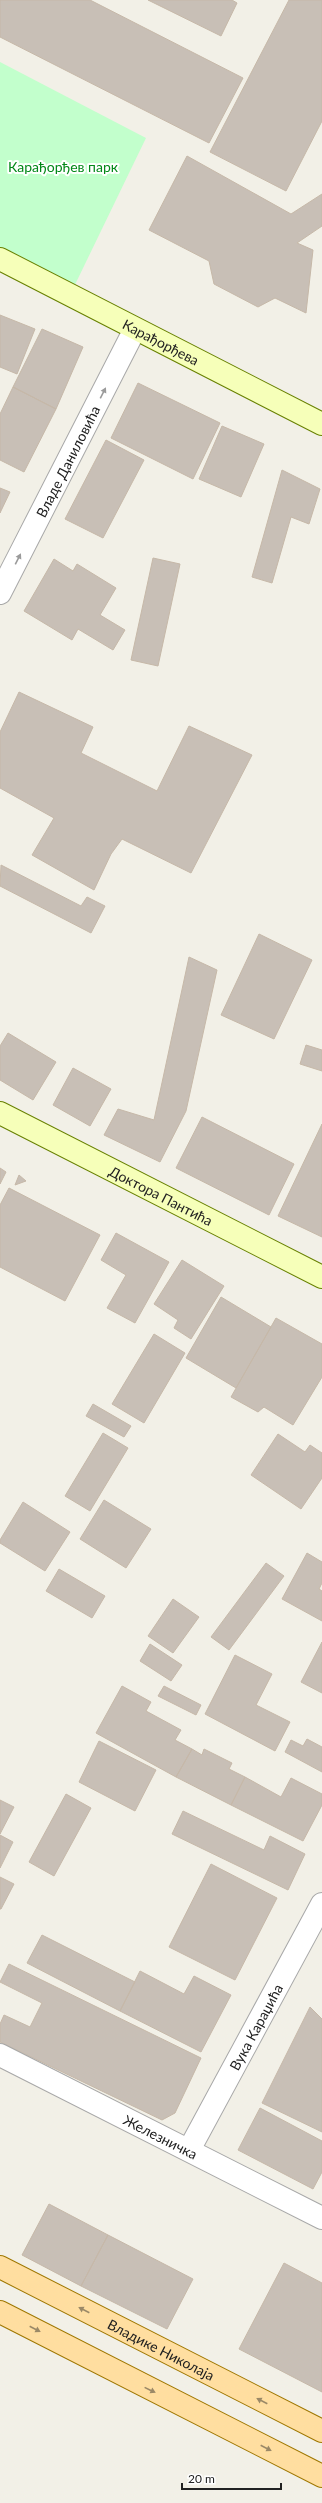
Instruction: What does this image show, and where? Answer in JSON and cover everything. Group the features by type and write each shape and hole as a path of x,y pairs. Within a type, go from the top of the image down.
{"main road":[{"name":"Владике Николаја","path":"0,2267 322,2431"},
{"path":"0,2312 322,2476"}],"street":[{"name":"Карађорђева","path":"0,259 322,424"},
{"name":"Владе Даниловића","path":"0,593 135,329"},
{"name":"Доктора Пантића","path":"0,1113 322,1277"},
{"name":"Вука Караџића","path":"189,2150 322,1904"},
{"name":"Железничка","path":"0,2055 322,2218"}],"green space":[{"name":"Карађорђев парк","path":"0,62 146,138 70,295 0,260"}],"building":[{"path":"0,0 90,0 243,78 209,143 0,37"},
{"path":"148,0 232,0 237,3 221,36"},
{"path":"289,0 322,0 322,121 286,191 210,152"},
{"path":"187,156 291,214 322,194 322,226 297,243 313,250 306,313 275,298 258,307 214,284 209,261 149,230"},
{"path":"0,315 35,329 17,374 0,367"},
{"path":"42,329 83,347 56,409 13,387"},
{"path":"138,383 220,423 193,479 111,438"},
{"path":"13,387 56,409 24,472 0,460 0,414"},
{"path":"222,426 264,444 241,497 199,479"},
{"path":"106,440 144,460 103,538 65,519"},
{"path":"282,470 320,489 309,524 291,517 272,583 252,577"},
{"path":"0,488 10,492 0,513"},
{"path":"153,558 180,564 158,666 131,660"},
{"path":"54,559 73,571 77,564 116,588 100,615 125,630 113,650 78,629 72,640 24,611"},
{"path":"19,692 93,727 81,753 157,791 189,726 252,755 191,873 122,839 111,854 94,890 32,855 54,818 0,788 0,732"},
{"path":"1,865 81,906 87,897 105,906 91,933 0,886"},
{"path":"259,934 312,960 274,1039 221,1015"},
{"path":"189,957 217,970 186,1111 160,1162 104,1135 118,1109 154,1120"},
{"path":"8,1033 56,1062 33,1100 0,1080 0,1046"},
{"path":"306,1045 322,1050 322,1071 300,1064"},
{"path":"73,1068 111,1089 90,1126 53,1105"},
{"path":"202,1117 294,1164 269,1215 176,1168"},
{"path":"322,1124 322,1237 278,1216"},
{"path":"0,1168 6,1172 0,1184"},
{"path":"19,1175 26,1181 15,1185"},
{"path":"9,1188 100,1235 65,1301 0,1267 0,1205"},
{"path":"116,1233 169,1262 135,1323 107,1308 126,1275 101,1260"},
{"path":"182,1260 224,1286 191,1339 174,1328 178,1320 154,1304"},
{"path":"221,1297 271,1327 236,1388 186,1358"},
{"path":"276,1318 322,1344 322,1377 293,1425 264,1407 258,1412 231,1397"},
{"path":"154,1334 185,1353 144,1423 112,1404"},
{"path":"93,1404 131,1426 124,1437 86,1416"},
{"path":"103,1433 128,1448 90,1511 65,1496"},
{"path":"278,1434 305,1452 310,1445 322,1453 322,1478 301,1509 251,1475"},
{"path":"104,1500 151,1529 126,1568 80,1539"},
{"path":"23,1502 70,1532 45,1571 0,1543 0,1540"},
{"path":"307,1553 322,1562 322,1583 319,1589 322,1591 322,1621 282,1599"},
{"path":"266,1563 284,1576 229,1650 211,1637"},
{"path":"59,1569 105,1596 92,1618 46,1591"},
{"path":"173,1599 199,1617 173,1653 148,1636"},
{"path":"322,1642 322,1693 301,1682"},
{"path":"150,1644 182,1665 171,1681 140,1661"},
{"path":"235,1655 272,1674 256,1705 290,1722 275,1751 205,1714"},
{"path":"122,1686 151,1702 146,1711 181,1730 175,1740 192,1749 176,1777 96,1733"},
{"path":"164,1686 201,1705 196,1715 158,1696"},
{"path":"307,1739 322,1747 322,1772 285,1752 291,1740 303,1746"},
{"path":"99,1741 156,1770 135,1811 79,1782"},
{"path":"192,1749 202,1755 204,1749 232,1763 229,1769 245,1777 231,1805 176,1777"},
{"path":"245,1777 281,1797 291,1778 322,1794 322,1805 303,1841 231,1805"},
{"path":"66,1794 91,1808 54,1876 29,1862"},
{"path":"0,1800 14,1807 0,1834"},
{"path":"183,1811 264,1850 270,1836 305,1854 288,1890 172,1834"},
{"path":"0,1835 13,1842 0,1868"},
{"path":"211,1864 277,1898 235,1980 169,1947"},
{"path":"0,1877 14,1884 1,1909 0,1909"},
{"path":"42,1935 135,1982 120,2011 27,1963"},
{"path":"9,1964 201,2058 175,2113 162,2120 0,2042 0,2024 4,2015 30,2027 42,2003 0,1982"},
{"path":"140,1971 184,1994 194,1976 231,1995 201,2052 120,2011"},
{"path":"310,2007 322,2019 322,2132 262,2103"},
{"path":"260,2108 322,2141 322,2172 313,2189 238,2150"},
{"path":"49,2204 108,2235 81,2286 22,2255"},
{"path":"108,2235 193,2279 167,2329 81,2286"},
{"path":"284,2263 322,2283 322,2392 239,2349"}]}
